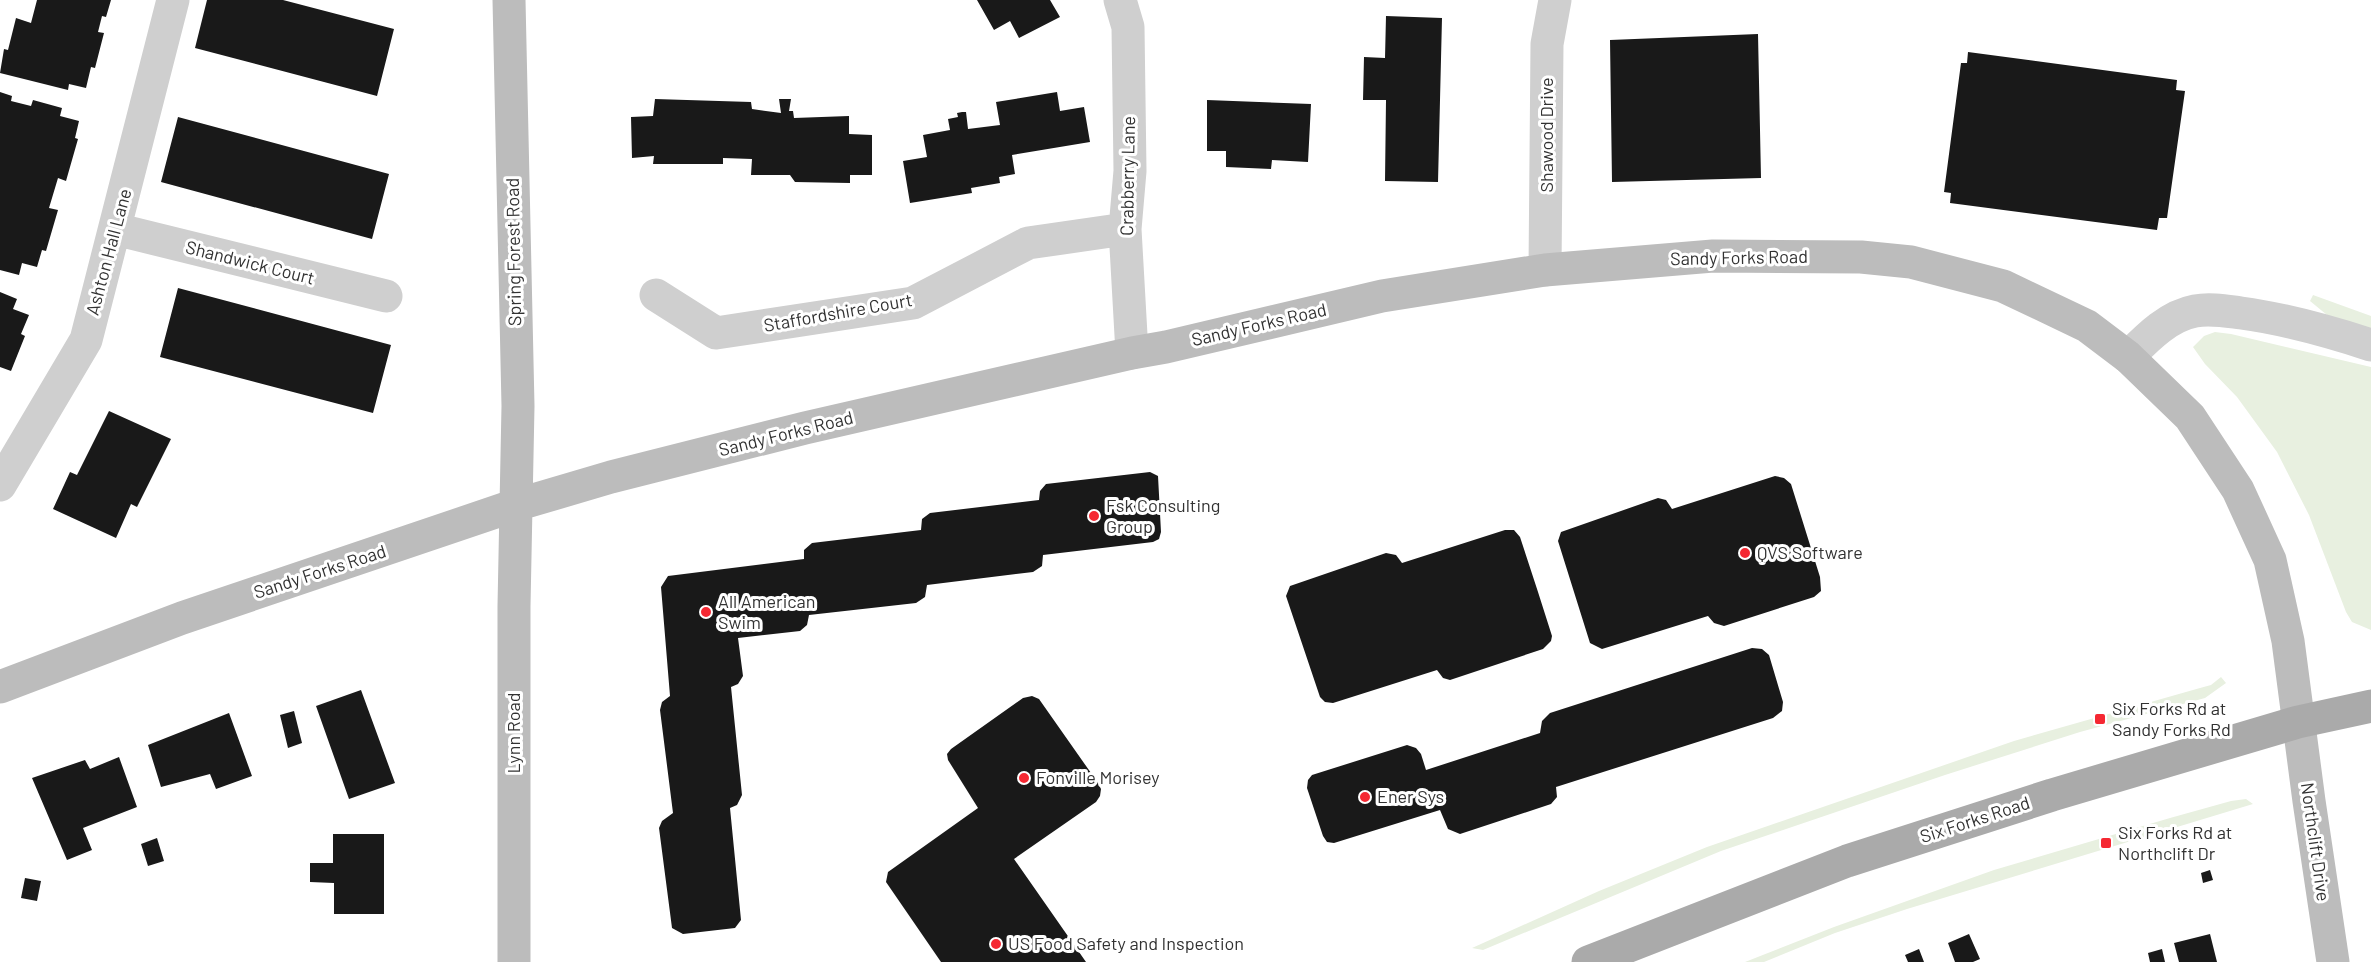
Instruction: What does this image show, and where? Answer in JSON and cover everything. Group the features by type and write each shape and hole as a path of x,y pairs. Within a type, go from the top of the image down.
{"main road":[{"name":"Six Forks Road","path":"1588,962 1847,861 2052,795 2298,722 2371,706"}],"street":[{"name":"Ashton Hall Lane","path":"0,485 86,340 173,0"},
{"name":"Spring Forest Road","path":"509,0 518,406 516,505"},
{"name":"Crabberry Lane","path":"1120,0 1128,27 1130,171 1125,229 1132,353"},
{"name":"Shawood Drive","path":"1545,270 1547,44 1555,0"},
{"name":"Shandwick Court","path":"115,229 386,296"},
{"name":"Staffordshire Court","path":"656,295 716,333 914,303 1028,243 1125,229"},
{"name":"Sandy Forks Road","path":"0,686 182,618 516,505 611,477 805,428 1132,353 1177,345 1382,296 1545,270 1713,256 1861,257 1911,262 2003,286 2087,326 2128,357 2190,417 2238,490 2270,560 2288,641 2298,722"},
{"path":"2128,357 2158,329 2194,311 2220,310 2272,317 2315,326 2371,345"},
{"name":"Lynn Road","path":"514,962 516,505"},
{"name":"Northclift Drive","path":"2298,722 2334,962"}],"green space":[{"path":"2313,295 2371,316 2371,329 2327,315 2310,301"},
{"path":"2215,332 2371,367 2371,630 2352,622 2346,612 2309,515 2277,452 2237,397 2205,364 2193,347 2204,336"},
{"path":"2221,677 2226,683 2205,698 2080,732 1721,851 1483,950 1472,948 1599,891 1707,847 2014,741 2211,685"},
{"path":"2246,799 2253,804 1907,909 1835,933 1764,962 1745,962 1834,927 1994,870 2170,818"}],"building":[{"path":"37,0 111,0 106,17 102,16 98,32 104,33 95,68 91,67 86,88 69,84 68,90 0,73 4,49 8,50 16,18 31,23"},
{"path":"207,0 283,0 394,29 377,96 195,48"},
{"path":"977,0 1050,0 1060,17 1019,38 1010,21 994,30"},
{"path":"1386,16 1442,18 1438,182 1385,181 1386,100 1363,100 1364,57 1385,58"},
{"path":"1758,34 1761,178 1612,182 1610,40"},
{"path":"1968,52 2177,80 2176,90 2185,91 2167,218 2159,218 2157,230 1950,203 1951,193 1944,192 1961,63 1967,63"},
{"path":"0,92 12,96 11,101 31,106 33,100 62,108 60,116 79,121 75,138 78,139 66,181 58,178 49,208 58,210 46,251 42,250 37,267 22,263 19,275 0,270"},
{"path":"1057,92 1060,111 1084,107 1090,142 1012,155 1015,174 999,177 1000,183 971,188 972,193 910,203 903,161 927,157 923,135 950,130 948,119 958,117 957,113 962,112 966,112 968,129 1000,125 996,102"},
{"path":"655,99 751,102 752,109 781,113 779,99 791,99 789,111 793,111 794,118 849,116 849,134 872,135 872,175 850,175 850,183 795,182 790,175 751,175 752,159 723,158 723,164 653,164 654,156 632,158 631,117 653,116"},
{"path":"1207,100 1311,104 1308,162 1272,160 1271,169 1226,167 1226,151 1207,151"},
{"path":"178,117 389,174 372,239 161,182"},
{"path":"178,288 391,345 373,413 160,357"},
{"path":"0,292 17,299 13,309 29,315 21,334 25,336 11,371 0,367"},
{"path":"109,411 171,439 137,507 131,504 116,538 53,509 70,472 77,475"},
{"path":"1150,472 1158,476 1161,532 1159,539 1153,542 1043,555 1042,566 1033,572 927,585 925,597 916,603 809,615 807,625 800,631 738,638 743,676 738,684 731,687 742,795 737,805 730,808 741,920 735,928 683,934 672,928 659,828 662,821 673,813 660,710 662,702 670,696 661,587 668,576 804,559 804,550 812,543 921,530 922,519 930,513 1039,500 1040,491 1046,484"},
{"path":"1775,476 1784,478 1791,484 1820,577 1821,591 1814,597 1724,626 1714,623 1708,616 1602,649 1590,643 1558,541 1561,532 1658,498 1666,500 1672,509"},
{"path":"1505,530 1514,530 1520,537 1538,592 1552,636 1551,641 1543,649 1450,680 1443,678 1437,670 1333,703 1325,702 1320,697 1286,596 1290,586 1386,553 1396,555 1402,563"},
{"path":"1752,648 1762,649 1769,655 1783,702 1782,711 1773,718 1556,787 1557,797 1551,804 1460,834 1448,829 1440,810 1334,843 1327,842 1323,836 1307,788 1308,780 1312,775 1407,745 1416,748 1421,754 1426,770 1540,733 1542,721 1550,713"},
{"path":"361,690 395,783 349,799 316,706"},
{"path":"1032,696 1039,699 1101,789 1096,802 1014,859 1086,962 941,962 886,882 888,872 978,808 948,760 947,754 951,749 1023,698"},
{"path":"294,711 302,743 288,748 280,715"},
{"path":"229,713 252,776 216,789 210,774 161,787 148,745"},
{"path":"119,757 137,807 83,828 92,850 67,860 32,778 85,760 90,769"},
{"path":"333,834 384,834 384,914 334,914 334,883 310,882 310,863 333,863"},
{"path":"157,838 164,861 148,866 141,844"},
{"path":"2210,870 2213,880 2203,883 2201,873"},
{"path":"25,878 41,881 37,901 21,898"},
{"path":"1969,934 1980,959 1973,962 1955,962 1948,943"},
{"path":"2210,934 2217,962 2179,962 2174,943"},
{"path":"1919,949 1924,962 1908,962 1905,955"},
{"path":"2162,949 2165,962 2150,962 2148,953"}],"place":[{"name":"Fsk Consulting Group","path":"1094,516"},
{"name":"QVS Software","path":"1745,553"},
{"name":"All American Swim","path":"706,612"},
{"name":"Six Forks Rd at Sandy Forks Rd","path":"2100,719"},
{"name":"Fonville Morisey","path":"1024,778"},
{"name":"Ener Sys","path":"1365,797"},
{"name":"Six Forks Rd at Northclift Dr","path":"2106,843"},
{"name":"US Food Safety and Inspection","path":"996,944"}]}
